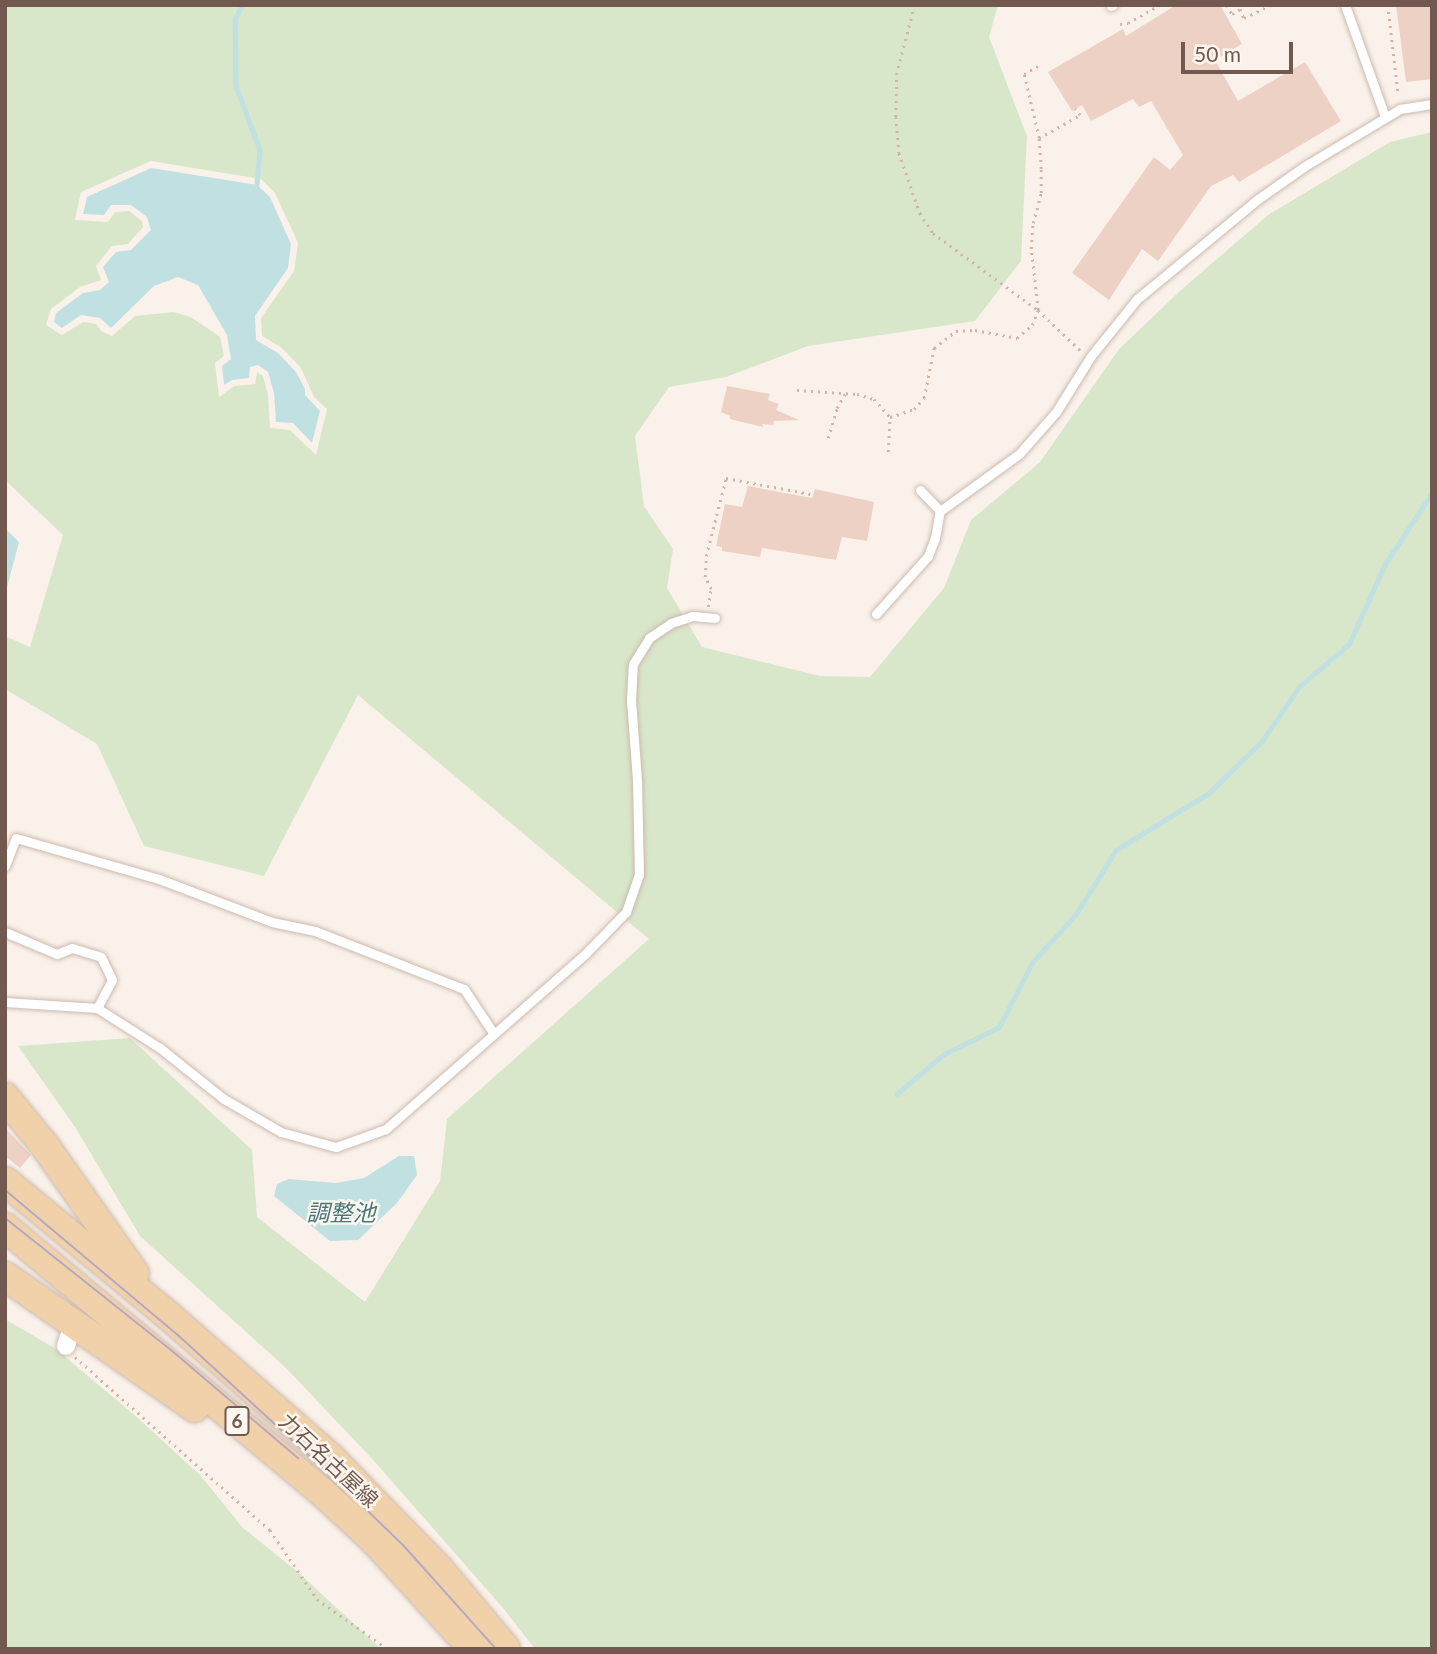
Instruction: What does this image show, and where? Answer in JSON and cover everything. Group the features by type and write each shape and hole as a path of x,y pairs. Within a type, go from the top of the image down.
{"main road":[{"name":"6","path":"5,1097 45,1146 125,1262 170,1317"},
{"name":"力石名古屋線","path":"5,1181 170,1317 332,1459 439,1569 506,1649"},
{"name":"力石名古屋線","path":"5,1227 321,1491 376,1542 465,1639"},
{"name":"6","path":"5,1276 70,1334 295,1482 465,1639"}],"lane":[{"path":"1345,5 1385,117"},
{"path":"876,614 928,556 935,538 940,511 1019,454 1056,412 1091,356 1137,299 1258,200 1385,117 1400,109 1432,104"},
{"path":"919,490 940,511"},
{"path":"5,1002 97,1008 160,1048 224,1099 281,1132 336,1147 386,1129 586,953 626,912 639,875 637,780 631,700 633,664 649,638 671,623 693,616 715,618"},
{"path":"5,866 16,838 159,879 272,922 315,931 464,989 494,1034"},
{"path":"5,932 57,954 72,948 101,957 112,980 97,1008"}],"path":[{"path":"915,5 897,73 899,153 909,189 920,213 933,233 1038,310 1081,351"},
{"path":"1120,24 1128,23 1159,5"},
{"path":"1227,5 1232,14 1240,9 1244,18 1271,5"},
{"path":"1388,5 1398,91"},
{"path":"890,417 914,410 924,398 934,348 956,331 975,330 1017,338 1032,325 1038,310 1031,249 1033,223 1041,192 1039,138 1024,74 1038,66"},
{"path":"1039,138 1080,115 1075,109"},
{"path":"797,390 846,393 874,399 890,417 888,452"},
{"path":"828,438 837,408 846,393"},
{"path":"696,608 708,608 711,589 705,577 706,556 726,478 811,494"},
{"path":"70,1334 82,1366 144,1416 270,1530 317,1600 388,1649"}],"green space":[{"path":"5,5 998,5 989,37 1027,136 1021,261 975,321 808,346 726,377 669,387 635,436 644,506 673,549 667,588 702,647 820,676 870,677 944,588 971,520 1040,462 1119,349 1181,290 1268,215 1390,142 1432,132 1432,1649 535,1649 503,1608 374,1461 286,1368 140,1236 75,1127 18,1046 130,1038 252,1150 257,1217 365,1302 440,1181 447,1119 649,939 358,695 264,876 144,846 97,744 5,689 5,636 30,647 63,535 5,480","holes":["151,161 261,179 275,193 298,243 294,271 261,318 262,336 282,348 301,368 314,397 327,409 316,455 290,430 270,428 268,394 263,376 257,372 255,384 234,386 219,397 215,363 224,356 220,337 191,317 173,312 135,316 112,336 101,331 96,324 83,322 62,335 46,325 51,309 80,287 101,280 96,266 112,246 128,244 143,227 142,221 129,211 115,212 108,222 75,220 81,192"]},
{"path":"5,1319 56,1349 139,1419 201,1476 242,1527 299,1573 381,1649 5,1649"}],"water":[{"path":"151,168 257,185 270,197 291,244 288,268 255,316 256,340 278,353 296,372 305,389 305,395 320,411 312,443 293,423 276,422 274,393 268,372 258,365 250,367 249,378 232,380 224,385 222,366 231,359 227,335 198,285 178,277 154,286 111,328 100,318 81,315 62,328 54,322 56,313 83,293 100,290 109,282 103,267 116,252 131,250 151,230 147,217 131,205 111,205 104,215 83,214 87,197"},
{"path":"5,528 19,542 5,595"},
{"name":"調整池","path":"399,1156 414,1156 417,1175 397,1203 358,1240 330,1241 274,1196 277,1184 289,1179 336,1183 364,1178"}],"building":[{"path":"1176,5 1220,5 1242,44 1215,60 1238,101 1305,62 1341,121 1239,182 1233,175 1211,186 1158,261 1142,249 1109,300 1072,273 1154,157 1170,170 1183,155 1151,101 1139,107 1133,99 1091,121 1082,105 1072,111 1048,72 1123,29 1126,36"},
{"path":"1396,5 1432,5 1432,79 1406,82"},
{"path":"727,386 770,394 768,400 779,404 776,410 799,420 774,421 773,425 762,424 763,427 730,419 730,416 721,412"},
{"path":"748,486 812,498 815,489 874,502 867,541 842,537 836,560 762,548 760,557 722,551 722,547 716,546 725,504 742,507"},
{"path":"5,1128 31,1155 20,1168 5,1156"}],"waterway":[{"path":"242,5 235,21 236,86 260,150 257,185"},
{"path":"897,1094 944,1054 999,1027 1032,963 1076,914 1116,850 1209,793 1262,741 1299,687 1349,644 1385,564 1432,493"}],"tram line":[{"path":"5,1190 179,1336 341,1485 403,1545 496,1649"},
{"path":"5,1218 171,1350 298,1458"}]}
